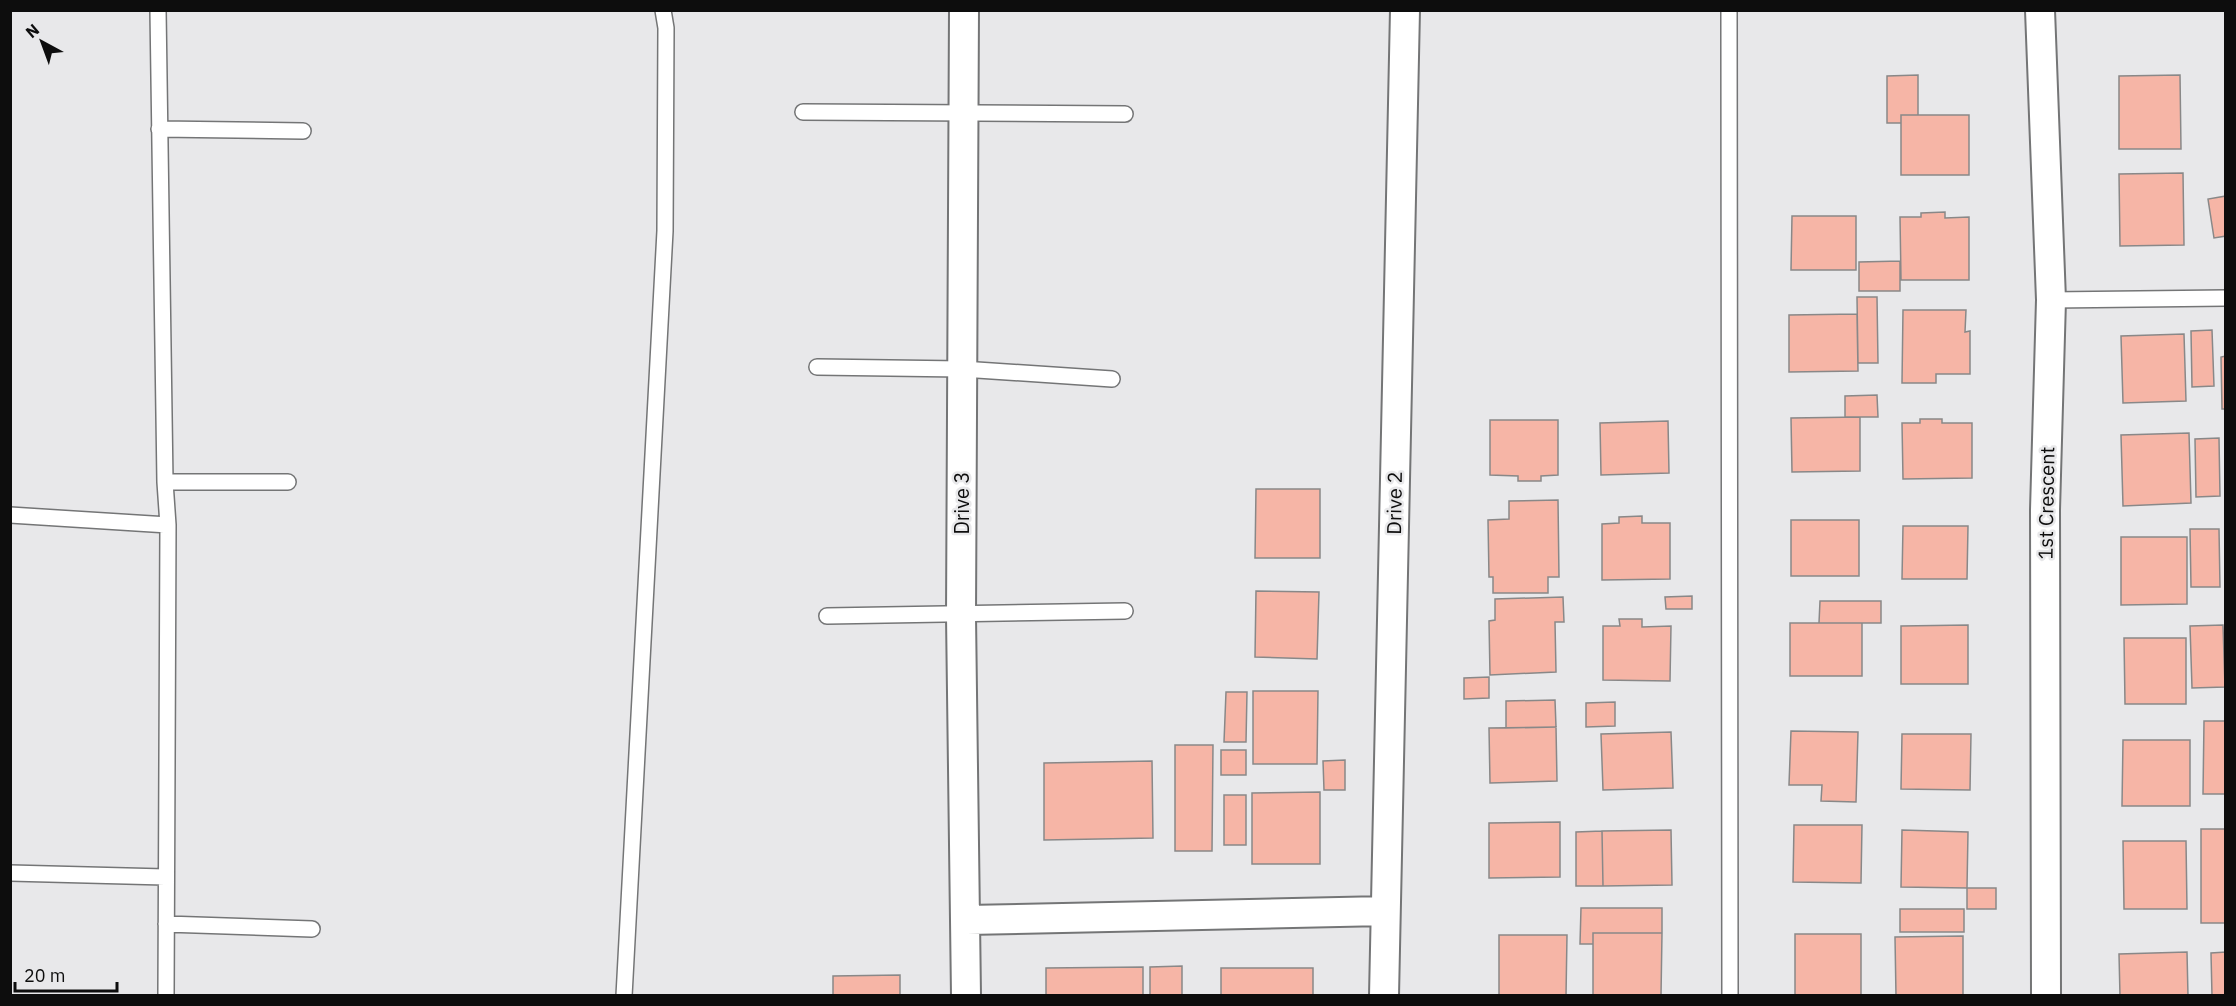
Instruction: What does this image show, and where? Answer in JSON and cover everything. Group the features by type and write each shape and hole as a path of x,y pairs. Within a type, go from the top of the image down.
{"street":[{"name":"Drive 3","path":"964,10 961,616 967,920 966,996"},
{"name":"Drive 2","path":"1384,996 1405,10"},
{"name":"1st Crescent","path":"2040,10 2051,300 2044,510 2046,996"},
{"path":"967,920 1385,911"}],"lane":[{"path":"158,10 165,482 168,525 166,996"},
{"path":"624,996 665,231 666,28 663,10"},
{"path":"1729,10 1730,996"},
{"path":"803,112 1125,114"},
{"path":"159,129 303,131"},
{"path":"2051,300 2226,298"},
{"path":"817,367 962,369 1112,379"},
{"path":"165,482 288,482"},
{"path":"10,515 168,525"},
{"path":"827,616 961,616 1125,611"},
{"path":"10,873 165,878"},
{"path":"166,924 312,929"}],"building":[{"path":"1918,75 1918,115 1901,115 1901,123 1887,123 1887,76"},
{"path":"2180,75 2181,149 2119,149 2119,76"},
{"path":"1901,115 1969,115 1969,175 1901,175"},
{"path":"2183,173 2184,245 2120,246 2119,174"},
{"path":"2226,196 2226,236 2214,238 2208,199"},
{"path":"1945,212 1945,218 1969,217 1969,280 1901,280 1900,217 1921,217 1921,213"},
{"path":"1792,216 1856,216 1856,270 1791,270"},
{"path":"1900,261 1900,291 1859,291 1859,262"},
{"path":"1857,297 1877,297 1878,363 1858,363"},
{"path":"1903,310 1966,310 1965,332 1970,331 1970,374 1936,374 1936,383 1902,383"},
{"path":"1857,314 1858,371 1789,372 1789,315"},
{"path":"2212,330 2214,386 2192,387 2191,331"},
{"path":"2184,334 2186,401 2123,403 2121,336"},
{"path":"2226,356 2226,409 2222,409 2221,357"},
{"path":"1877,395 1878,417 1845,417 1845,396"},
{"path":"1860,417 1860,471 1792,472 1791,418"},
{"path":"1920,419 1942,419 1942,423 1972,423 1972,478 1903,479 1902,423 1920,423"},
{"path":"1490,420 1558,420 1558,475 1541,476 1541,481 1518,481 1518,476 1490,475"},
{"path":"1668,421 1669,473 1601,475 1600,423"},
{"path":"2189,433 2191,503 2123,506 2121,435"},
{"path":"2219,438 2220,496 2196,497 2195,439"},
{"path":"1256,489 1320,489 1320,558 1255,558"},
{"path":"1558,500 1559,577 1548,577 1548,593 1493,593 1493,577 1489,577 1488,520 1509,519 1509,501"},
{"path":"1642,516 1642,523 1670,523 1670,579 1602,580 1602,524 1619,523 1619,517"},
{"path":"1791,520 1859,520 1859,576 1791,576"},
{"path":"1903,526 1968,526 1967,579 1902,579"},
{"path":"2190,529 2219,529 2220,587 2191,587"},
{"path":"2121,537 2187,537 2187,604 2121,605"},
{"path":"1256,591 1319,592 1317,659 1255,657"},
{"path":"1692,596 1692,609 1666,609 1665,597"},
{"path":"1563,597 1564,622 1555,622 1556,672 1490,675 1489,621 1495,620 1495,599"},
{"path":"1820,601 1881,601 1881,623 1819,623"},
{"path":"1619,619 1642,619 1642,627 1671,626 1670,681 1603,680 1603,626 1620,626"},
{"path":"1790,623 1862,623 1862,676 1790,676"},
{"path":"1968,625 1968,684 1901,684 1901,626"},
{"path":"2223,625 2225,687 2192,688 2190,626"},
{"path":"2124,638 2186,638 2186,704 2125,704"},
{"path":"1489,677 1489,698 1464,699 1464,678"},
{"path":"1253,691 1318,691 1317,764 1253,764"},
{"path":"1226,692 1247,692 1246,742 1224,742"},
{"path":"1555,700 1556,727 1506,728 1506,701"},
{"path":"1615,702 1615,726 1586,727 1586,703"},
{"path":"2204,721 2226,721 2226,794 2203,794"},
{"path":"1556,727 1557,781 1490,783 1489,728"},
{"path":"1791,731 1858,732 1856,802 1821,801 1822,785 1789,785"},
{"path":"1671,732 1673,788 1603,790 1601,734"},
{"path":"1902,734 1971,734 1970,790 1901,789"},
{"path":"2123,740 2190,740 2190,806 2122,806"},
{"path":"1175,745 1213,745 1212,851 1175,851"},
{"path":"1221,750 1246,750 1246,775 1221,775"},
{"path":"1345,760 1345,790 1324,790 1323,761"},
{"path":"1152,761 1153,838 1044,840 1044,763"},
{"path":"1320,792 1320,864 1252,864 1252,793"},
{"path":"1224,795 1246,795 1246,845 1224,845"},
{"path":"1560,822 1560,877 1489,878 1489,823"},
{"path":"1794,825 1862,825 1861,883 1793,882"},
{"path":"2201,829 2226,829 2226,923 2201,923"},
{"path":"1671,830 1672,885 1603,886 1602,831"},
{"path":"1902,830 1968,832 1967,888 1901,887"},
{"path":"1602,831 1603,886 1576,886 1576,832"},
{"path":"2123,841 2186,841 2187,909 2124,909"},
{"path":"1967,888 1996,888 1996,909 1967,909"},
{"path":"1581,908 1662,908 1662,933 1593,933 1593,944 1580,944"},
{"path":"1900,909 1964,909 1964,932 1900,932"},
{"path":"1593,933 1662,933 1661,996 1593,996"},
{"path":"1795,934 1861,934 1861,996 1795,996"},
{"path":"1499,935 1567,935 1566,996 1499,996"},
{"path":"1963,936 1963,996 1896,996 1895,937"},
{"path":"2187,952 2188,996 2120,996 2119,954"},
{"path":"2226,952 2226,996 2212,996 2211,953"},
{"path":"1182,966 1182,996 1150,996 1150,967"},
{"path":"1143,967 1143,996 1046,996 1046,968"},
{"path":"1221,968 1313,968 1313,996 1221,996"},
{"path":"900,975 900,996 833,996 833,976"}]}
